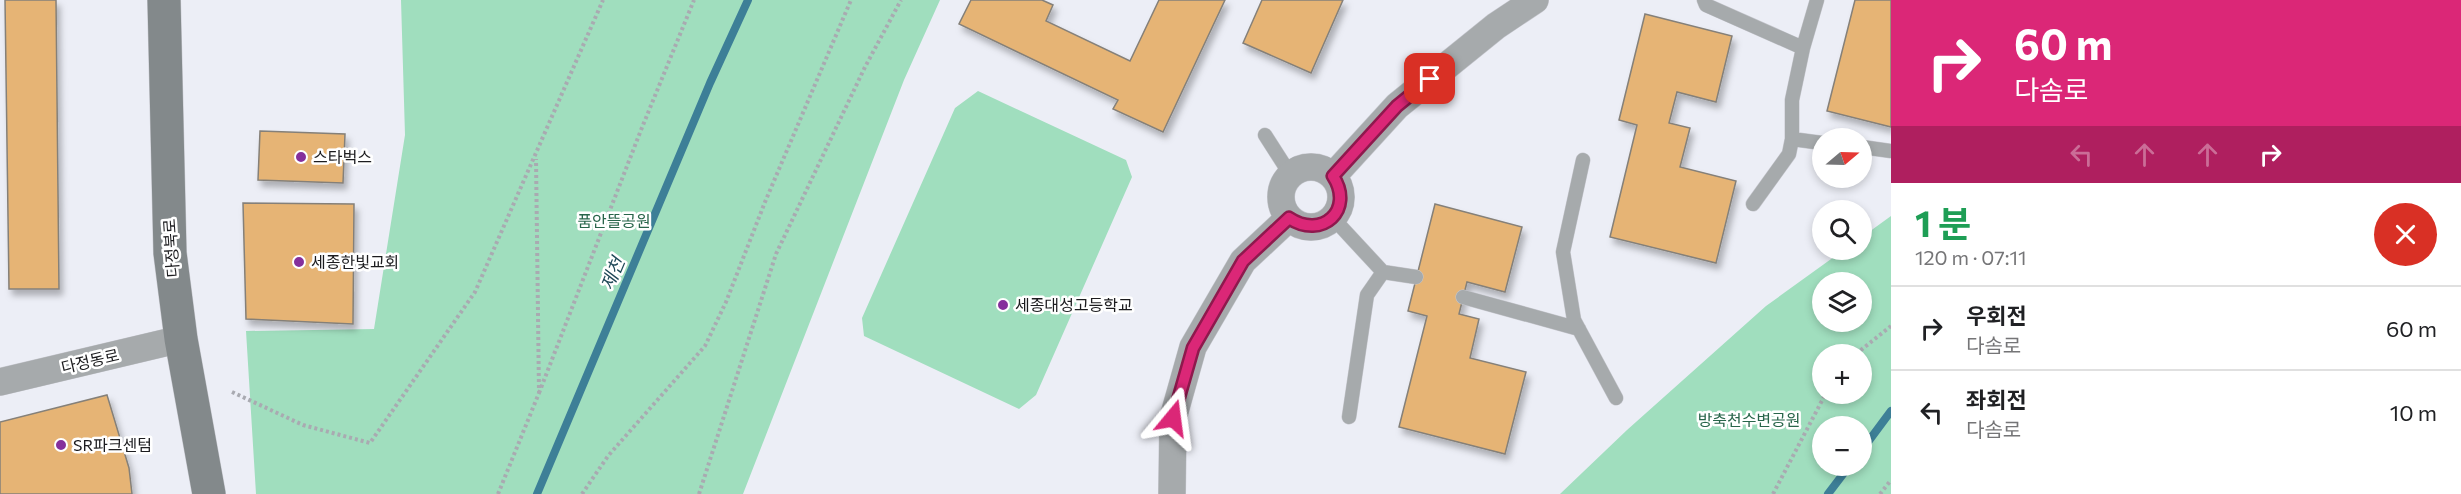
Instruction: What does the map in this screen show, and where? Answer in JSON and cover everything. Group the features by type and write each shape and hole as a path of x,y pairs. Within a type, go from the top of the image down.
{"street":[{"name":"다정북로","path":"164,0 170,253 181,339 209,494"},
{"path":"1333,176 1397,106 1496,26 1535,0"},
{"path":"1316,167 1333,176 1341,195 1340,205 1332,218 1318,226 1308,227 1289,218 1283,210 1281,191 1290,174 1298,169 1316,167"},
{"path":"1172,494 1173,418 1193,348 1243,261 1289,218"},
{"name":"다정동로","path":"0,382 181,339"}],"lane":[{"path":"1704,0 1706,5 1803,48"},
{"path":"1753,204 1789,154 1792,139 1792,100 1803,48 1817,0"},
{"path":"1265,135 1290,174"},
{"path":"1792,139 1812,142"},
{"path":"1872,148 1891,151"},
{"path":"1583,160 1563,252 1574,320 1616,398"},
{"path":"1332,218 1383,272 1416,277"},
{"path":"1349,417 1367,295 1383,272"},
{"path":"1463,297 1579,329"}],"path":[{"path":"232,392 303,425 370,443 475,292 603,0"},
{"path":"498,494 640,130 694,0"},
{"path":"582,494 608,456 705,346 726,302 765,202 851,0"},
{"path":"699,494 776,254 865,67 901,0"},
{"path":"536,155 539,393"},
{"path":"1868,344 1891,326"},
{"path":"1773,494 1820,404"},
{"path":"1880,494 1891,480"}],"green space":[{"name":"품안뜰공원","path":"401,0 940,0 904,80 743,494 256,494 246,331 374,329 405,135"},
{"path":"978,91 1126,160 1132,177 1036,395 1019,409 864,336 862,318 955,108"},
{"name":"방축천수변공원","path":"1891,216 1891,494 1560,494 1627,430 1766,306 1812,273 1812,332 1872,332 1872,272 1813,272 1830,260 1872,260 1872,230"}],"building":[{"path":"5,0 56,0 59,289 9,289"},
{"path":"971,0 1042,0 1053,5 1046,21 1130,61 1159,0 1225,0 1163,132 1113,109 1118,100 959,24"},
{"path":"1262,0 1343,0 1311,73 1243,43"},
{"path":"1855,0 1891,0 1891,127 1827,111"},
{"path":"1645,14 1732,36 1716,102 1677,92 1669,123 1690,128 1680,167 1736,181 1716,263 1610,237 1637,125 1619,120"},
{"name":"스타벅스","path":"260,131 345,134 343,183 258,180"},
{"name":"세종한빛교회","path":"243,203 354,204 353,324 246,319"},
{"path":"1435,204 1522,227 1505,292 1467,282 1459,314 1479,319 1470,358 1526,372 1505,454 1399,427 1427,316 1408,311"},
{"name":"SR파크센텀","path":"107,395 129,468 132,494 0,494 0,422"}],"waterway":[{"name":"제천","path":"537,494 710,83 748,0"},
{"path":"1872,437 1891,411"},
{"path":"1828,494 1842,476"}],"place":[{"name":"스타벅스","path":"301,157"},
{"name":"세종한빛교회","path":"299,262"},
{"name":"세종대성고등학교","path":"1003,305"},
{"name":"SR파크센텀","path":"61,445"}],"route":[{"path":"1173,418 1193,348 1243,261 1289,218 1308,227 1328,222 1340,205 1341,195 1333,176 1397,106 1430,79"}]}
